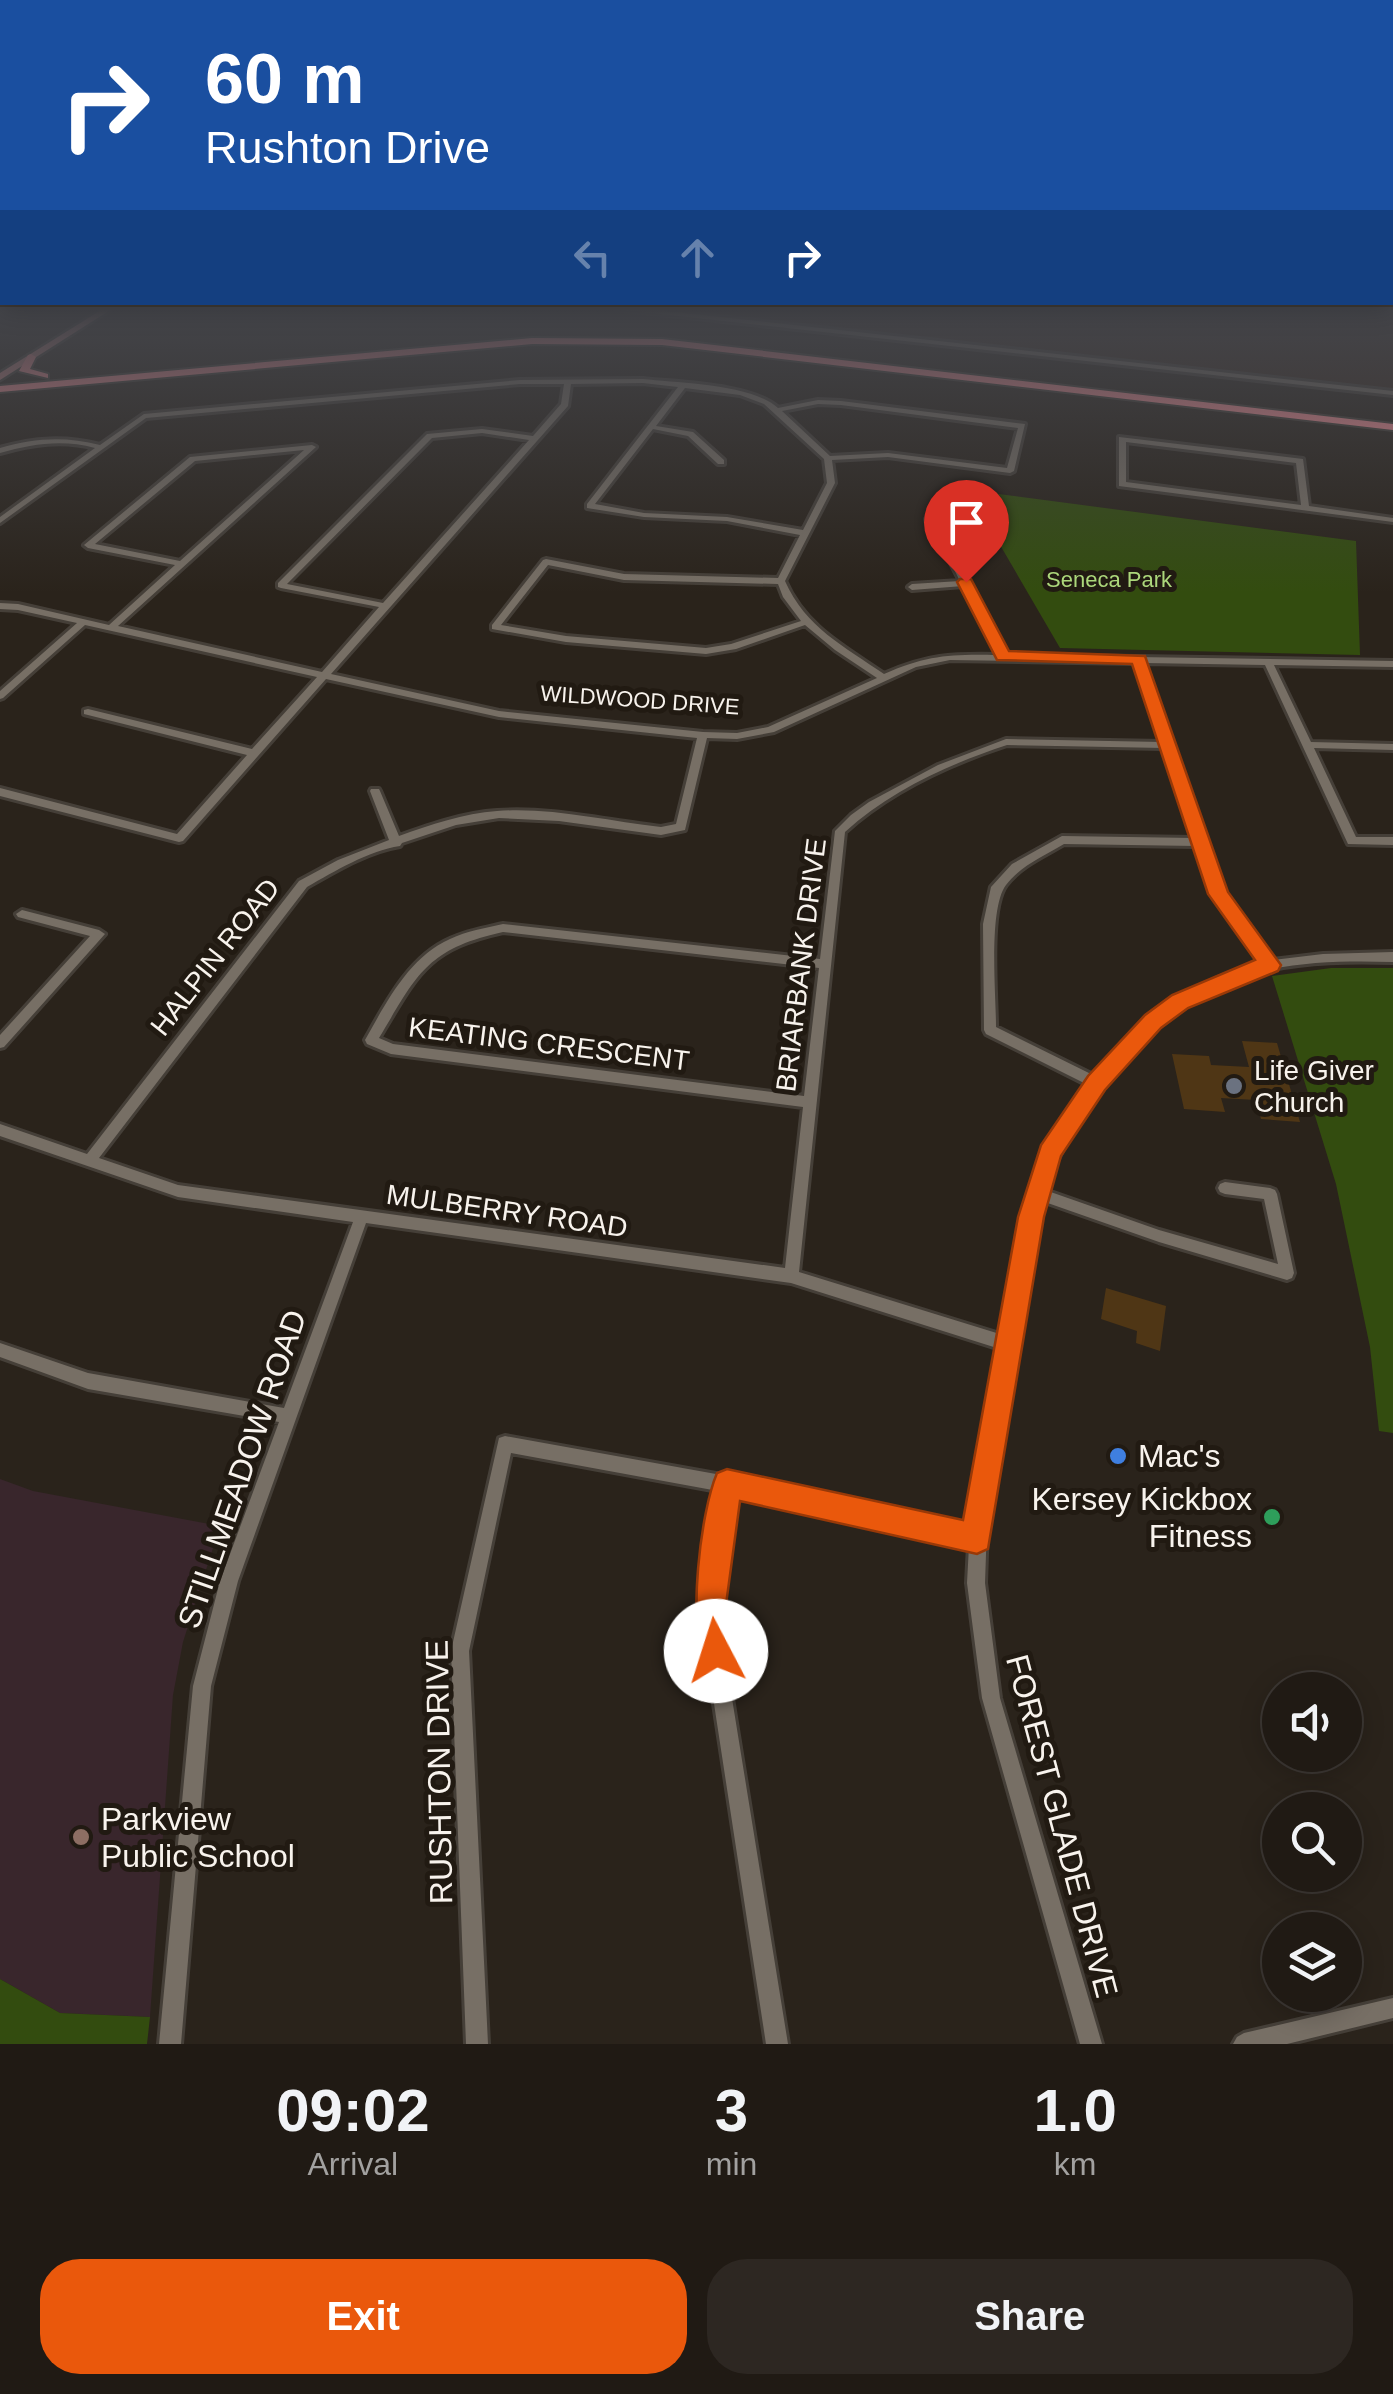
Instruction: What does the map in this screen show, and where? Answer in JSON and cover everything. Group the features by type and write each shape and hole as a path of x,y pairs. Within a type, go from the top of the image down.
{"highway":[{"path":"1181,402 1393,427"},
{"path":"1267,402 1393,417"}],"street":[{"path":"0,521 144,416 295,402"},
{"path":"0,792 179,838 565,402"},
{"path":"670,402 590,506 644,515 727,519 803,532"},
{"path":"761,402 778,410 828,458 831,483 781,581 787,600 806,622 883,678"},
{"path":"778,410 816,402"},
{"path":"827,402 1022,426 1010,471 888,455 828,458"},
{"path":"652,427 690,434 722,462"},
{"path":"385,606 281,585 430,436 482,430 534,438"},
{"path":"0,451 35,439 99,447"},
{"path":"1305,509 1300,461 1122,439 1122,484 1305,509 1393,520"},
{"path":"111,628 312,447 194,459 88,545 182,564"},
{"path":"930,519 1004,656"},
{"path":"781,581 624,577 546,562 496,628 566,640 706,651 733,647 806,622"},
{"path":"912,587 966,582"},
{"name":"WILDWOOD DRIVE","path":"0,606 499,714 703,735 738,736 770,730 912,665 950,657 1393,664"},
{"path":"0,696 84,622"},
{"path":"1139,659 1218,894 1270,965"},
{"path":"1268,662 1352,841 1393,841"},
{"path":"88,712 254,752"},
{"name":"HALPIN ROAD","path":"90,1160 303,884 327,868 396,843 498,814 661,831 681,826 703,735"},
{"name":"BRIARBANK DRIVE","path":"790,1276 840,831 858,812 982,748 1006,742 1167,745"},
{"path":"1308,745 1393,746"},
{"path":"375,791 396,843"},
{"path":"1096,1083 990,1030 989,924 996,887 1016,867 1062,840 1199,842"},
{"path":"0,1043 99,934 22,914"},
{"name":"KEATING CRESCENT","path":"808,1102 391,1049 372,1040 423,960 444,944 503,928 824,964"},
{"name":"FOREST GLADE DRIVE","path":"1090,2044 991,1698 977,1600 980,1496 1037,1193 1049,1152 1096,1083 1125,1049 1180,1002 1249,970 1270,965 1339,957 1393,957"},
{"name":"MULBERRY ROAD","path":"0,1130 178,1191 790,1276 1007,1344"},
{"path":"1037,1193 1158,1236 1287,1273 1270,1194 1225,1188"},
{"name":"STILLMEADOW ROAD","path":"170,2044 202,1686 228,1581 362,1216"},
{"path":"0,1350 88,1380 288,1416"},
{"name":"RUSHTON DRIVE","path":"477,2044 460,1651 505,1444 727,1484 977,1538"},
{"path":"727,1484 710,1612 778,2044"},
{"path":"1244,2044 1393,2008"}],"shaded area":[{"name":"Parkview Public School","path":"0,1479 33,1491 220,1526 183,1642 173,1695 150,2017 60,2013 0,1979"}],"green space":[{"name":"Seneca Park","path":"968,490 1356,541 1360,655 1060,648"},
{"path":"1331,968 1393,968 1393,1433 1379,1431 1370,1347 1336,1184 1272,976"},
{"path":"0,1979 60,2013 150,2017 147,2044 0,2044"}],"building":[{"name":"Life Giver Church","path":"1242,1041 1277,1043 1300,1122 1261,1119 1256,1100 1221,1098 1225,1112 1184,1109 1172,1054 1209,1056 1211,1065 1249,1067"},
{"path":"1106,1288 1166,1306 1160,1351 1136,1343 1137,1331 1101,1319"}],"place":[{"name":"Life Giver Church","path":"1234,1086"},
{"name":"Mac's","path":"1118,1456"},
{"name":"Kersey Kickbox Fitness","path":"1272,1517"},
{"name":"Parkview Public School","path":"81,1837"}],"route":[{"path":"716,1651 710,1612 727,1484 977,1538 980,1496 1010,1328 1031,1217 1049,1152 1096,1083 1153,1022 1180,1002 1249,970 1270,965 1218,894 1139,659 1004,656 966,582"}]}
